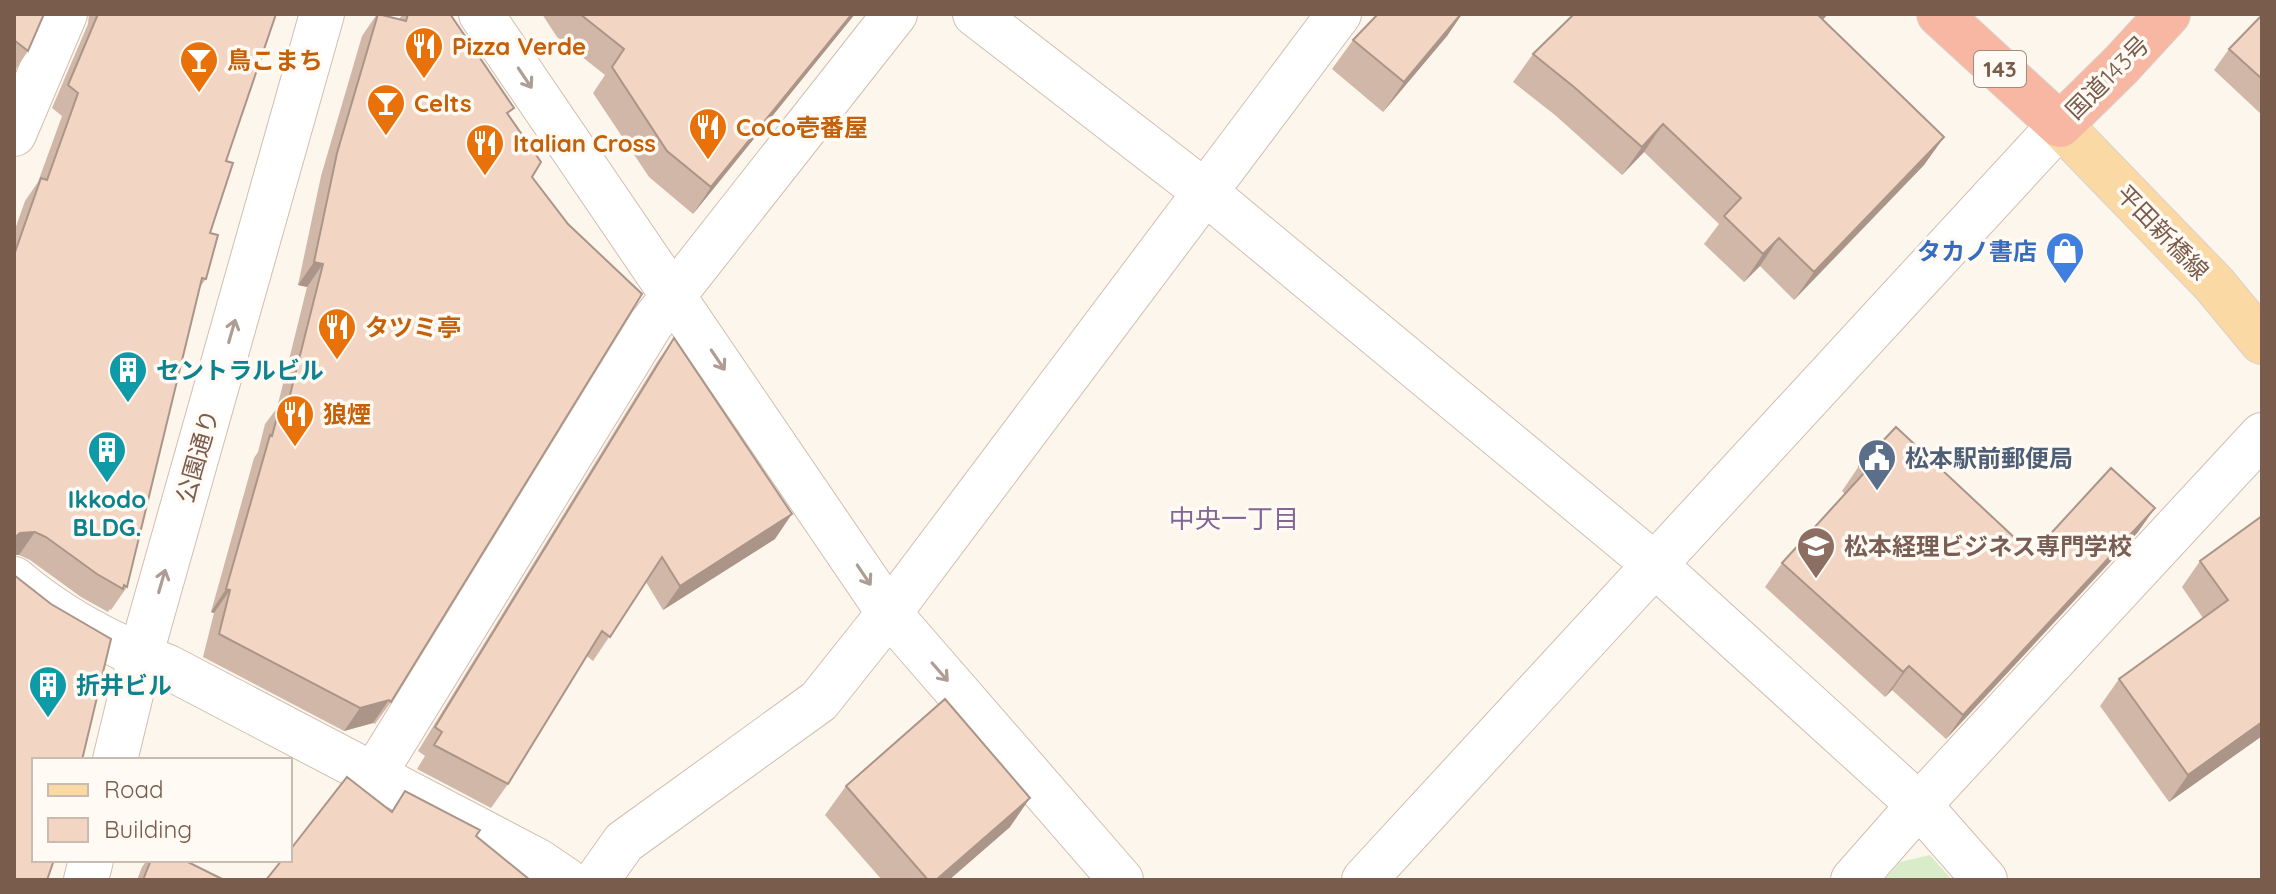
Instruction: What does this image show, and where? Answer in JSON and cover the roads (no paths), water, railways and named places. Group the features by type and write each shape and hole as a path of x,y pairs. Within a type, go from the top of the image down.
{"highway":[{"name":"国道143号","path":"1939,14 2060,125 2168,14"}],"main road":[{"name":"平田新橋線","path":"2060,125 2214,284 2262,342"}],"street":[{"path":"14,134 65,14"},
{"name":"公園通り","path":"115,758 140,657 322,14"},
{"path":"481,14 889,613 1121,880"},
{"path":"373,776 651,324 895,14"},
{"path":"975,14 1205,192 1655,565 1919,805 1985,880"},
{"path":"597,880 624,842 819,701 889,613 1339,14"},
{"path":"1364,880 2060,125"},
{"path":"1853,880 2262,435"},
{"path":"14,579 36,598 121,648 168,667 538,861 566,880"}],"place":[{"name":"Pizza Verde","path":"424,80"},
{"name":"鳥こまち","path":"199,94"},
{"name":"Celts","path":"386,137"},
{"name":"CoCo壱番屋","path":"708,161"},
{"name":"Italian Cross","path":"485,177"},
{"name":"タカノ書店","path":"2065,285"},
{"name":"タツミ亭","path":"337,361"},
{"name":"セントラルビル","path":"128,404"},
{"name":"狼煙","path":"295,448"},
{"name":"Ikkodo BLDG.","path":"107,484"},
{"name":"松本駅前郵便局","path":"1877,492"},
{"name":"松本経理ビジネス専門学校","path":"1816,580"},
{"name":"折井ビル","path":"48,719"}],"district":[{"name":"中央一丁目","path":"1234,518"}]}
